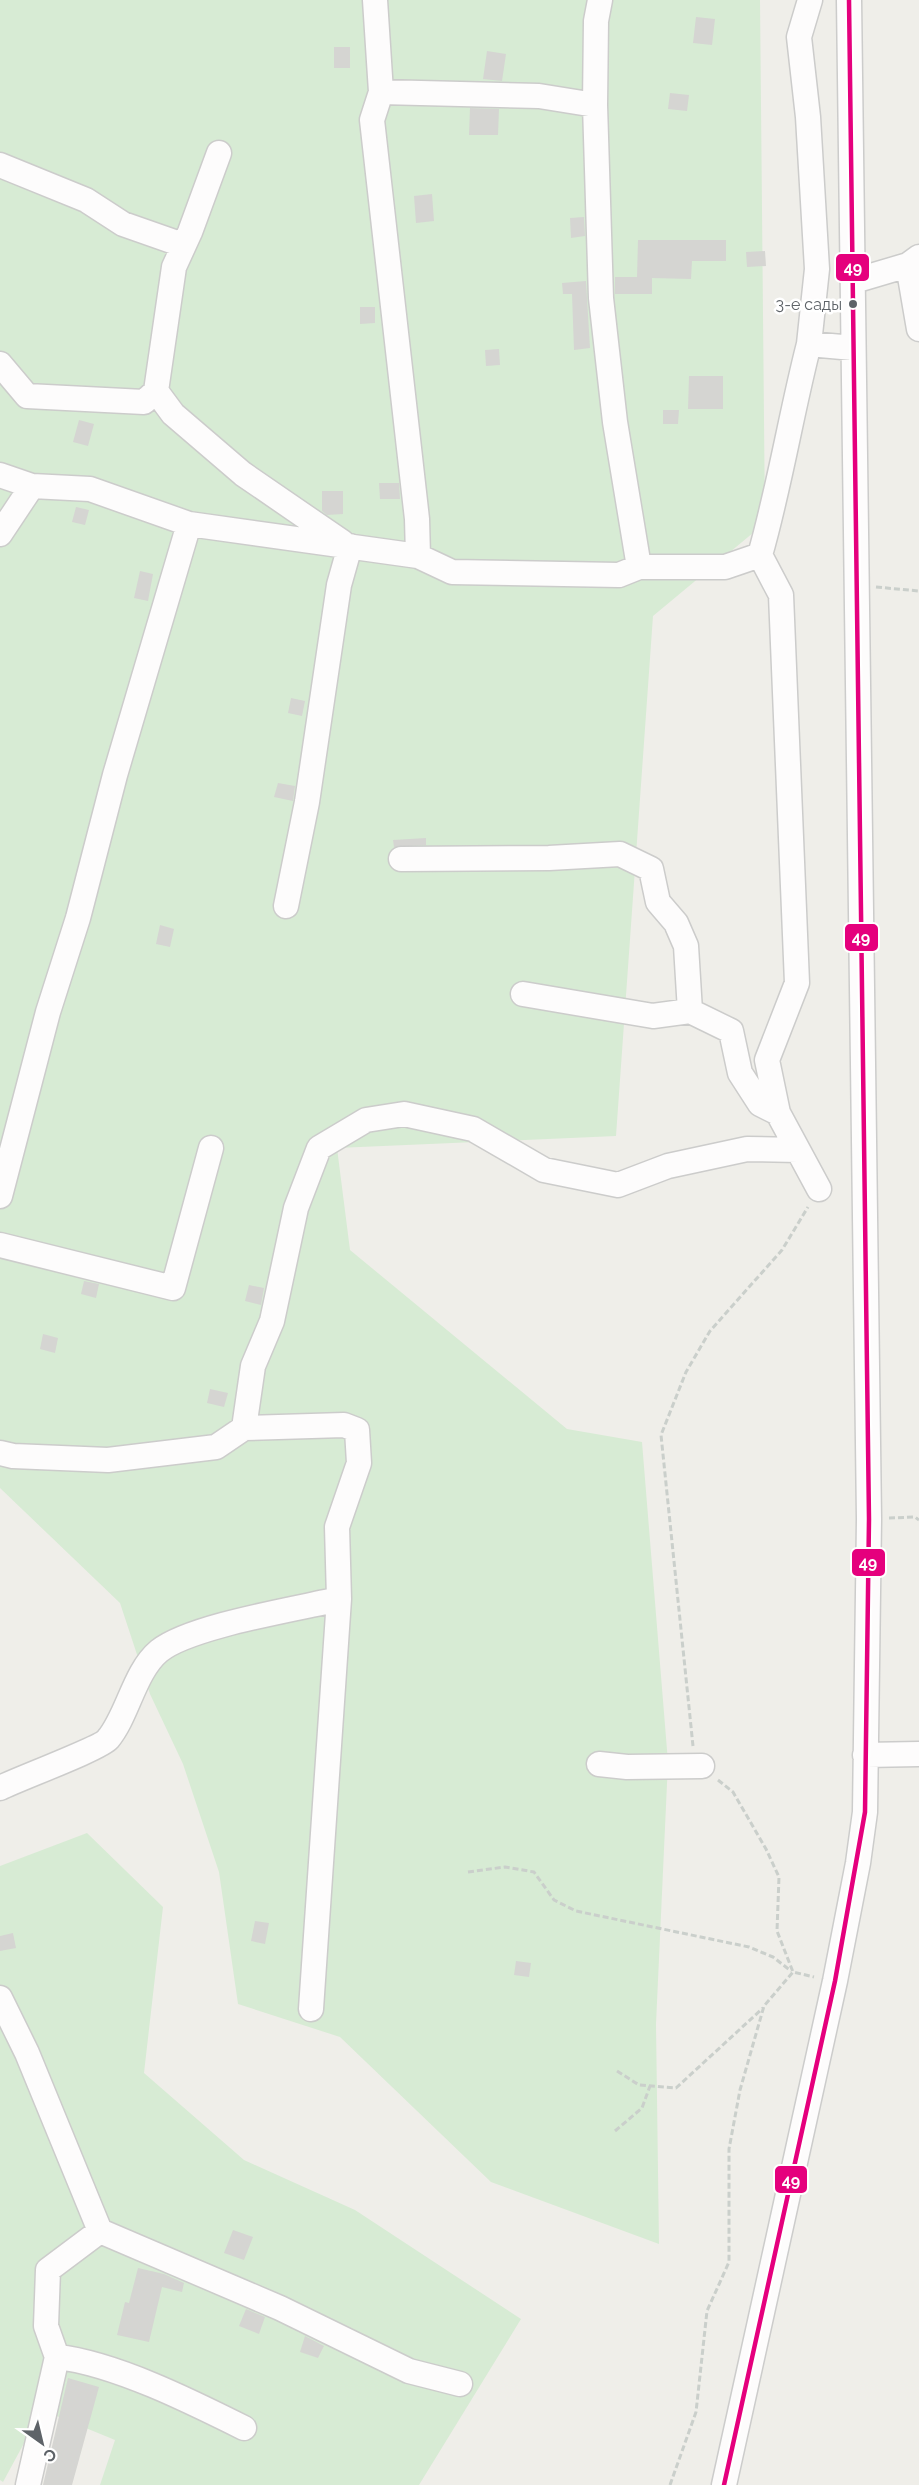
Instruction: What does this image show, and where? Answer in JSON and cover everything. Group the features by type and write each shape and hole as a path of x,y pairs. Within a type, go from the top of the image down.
{"street":[{"path":"375,0 381,92 372,120 417,519 418,556"},
{"path":"600,0 596,21 595,105 602,298 615,422 639,567"},
{"path":"810,0 799,37 808,117 816,269 809,344 776,497 760,555 781,595 797,984 766,1060 778,1113 819,1188"},
{"path":"724,2485 835,1981 858,1863 865,1812 868,1519 849,0"},
{"path":"381,92 539,96 595,105"},
{"path":"0,364 27,396 144,402 156,391 174,267 219,153"},
{"path":"0,165 86,200 123,224 183,245"},
{"path":"854,280 913,261 919,328"},
{"path":"809,344 853,348"},
{"path":"156,391 173,414 243,474 319,528 350,546"},
{"path":"0,476 32,486 90,489 189,524 418,556 452,572 619,575 639,567 725,567 760,555"},
{"path":"0,534 32,486"},
{"path":"0,1196 48,1012 78,918 115,775 189,524"},
{"path":"286,906 307,802 339,585 350,546"},
{"path":"401,859 620,854 651,869 658,902 676,922 686,946 690,1011"},
{"path":"523,994 653,1016 690,1011 730,1032 740,1073 760,1104 778,1113"},
{"path":"244,1428 253,1366 272,1321 296,1208 319,1148 366,1120 404,1114 473,1129 544,1170 618,1185 668,1166 747,1149 798,1150"},
{"path":"0,1245 173,1288 211,1148"},
{"path":"0,1453 13,1456 108,1460 216,1447 244,1428 344,1425 357,1430 359,1463 337,1527 339,1599 311,2009"},
{"path":"0,1788 108,1740 136,1684 158,1652 180,1639 229,1624 339,1599"},
{"path":"865,1755 919,1754"},
{"path":"599,1764 627,1767 702,1766"},
{"path":"0,1998 27,2053 100,2231 280,2308 409,2371 460,2384"},
{"path":"28,2485 57,2357 45,2326 48,2270 100,2231"},
{"path":"57,2357 83,2360 198,2405 244,2428"}],"path":[{"path":"856,585 919,591"},
{"path":"793,1972 777,1931 779,1877 766,1849 733,1792 702,1766 690,1740 661,1435 686,1372 710,1331 782,1250 819,1188"},
{"path":"915,1517 919,1512"},
{"path":"868,1519 915,1517 919,1520"},
{"path":"468,1872 505,1868 534,1872 554,1900 576,1911 748,1947 773,1957 793,1972 835,1981"},
{"path":"617,2071 639,2085 676,2088 764,2006 793,1972"},
{"path":"670,2485 696,2412 707,2311 729,2262 729,2149 740,2090 764,2006"},
{"path":"615,2131 642,2108 650,2086"}],"green space":[{"path":"0,0 760,0 765,523 653,616 616,1136 337,1148 350,1250 567,1429 642,1442 668,1762 656,2024 659,2244 491,2182 340,2037 238,2004 219,1872 183,1764 150,1694 120,1603 0,1488"},
{"path":"87,1833 163,1907 144,2073 244,2160 355,2210 521,2319 419,2485 100,2485 115,2440 42,2410 3,2482 0,2480 0,1866"}],"building":[{"path":"696,17 715,19 712,45 693,43"},
{"path":"334,47 350,47 350,68 334,68"},
{"path":"487,51 506,54 502,81 483,79"},
{"path":"670,93 689,95 687,111 668,109"},
{"path":"470,108 499,109 498,135 469,135"},
{"path":"432,194 434,221 416,223 414,196"},
{"path":"584,217 585,236 571,238 570,218"},
{"path":"638,240 726,240 726,261 692,261 691,279 652,278 652,294 615,294 615,277 637,277"},
{"path":"765,251 766,266 747,267 746,252"},
{"path":"586,281 590,348 574,350 572,294 563,294 562,283"},
{"path":"360,307 375,307 375,323 360,324"},
{"path":"499,349 500,365 486,366 485,350"},
{"path":"689,376 723,376 723,409 688,409"},
{"path":"663,410 679,410 678,424 663,424"},
{"path":"79,420 94,424 88,446 73,442"},
{"path":"379,483 399,483 400,499 380,499"},
{"path":"322,491 343,491 343,514 327,515 322,511"},
{"path":"76,507 89,510 85,525 72,522"},
{"path":"140,571 153,574 148,601 134,598"},
{"path":"291,698 305,701 302,716 288,713"},
{"path":"278,783 295,786 293,801 274,797"},
{"path":"426,838 426,845 394,847 393,840"},
{"path":"160,925 174,929 170,947 156,944"},
{"path":"84,1281 99,1284 96,1298 81,1294"},
{"path":"249,1285 264,1288 261,1305 245,1301"},
{"path":"43,1334 58,1338 55,1353 40,1349"},
{"path":"210,1389 228,1393 224,1407 207,1403"},
{"path":"255,1921 269,1923 265,1944 251,1941"},
{"path":"13,1933 16,1948 0,1951 0,1936"},
{"path":"516,1961 531,1963 529,1977 514,1975"},
{"path":"233,2230 253,2237 244,2260 224,2253"},
{"path":"138,2268 164,2274 184,2283 182,2292 162,2287 149,2342 117,2335 125,2302 129,2303"},
{"path":"246,2309 265,2317 259,2334 239,2326"},
{"path":"305,2336 324,2346 318,2358 300,2352"},
{"path":"68,2378 99,2387 72,2485 43,2485"}],"transit line":[{"name":"49","path":"724,2485 835,1981 865,1812 869,1519 849,0"}],"place":[{"name":"3-е сады","path":"853,304"}]}
